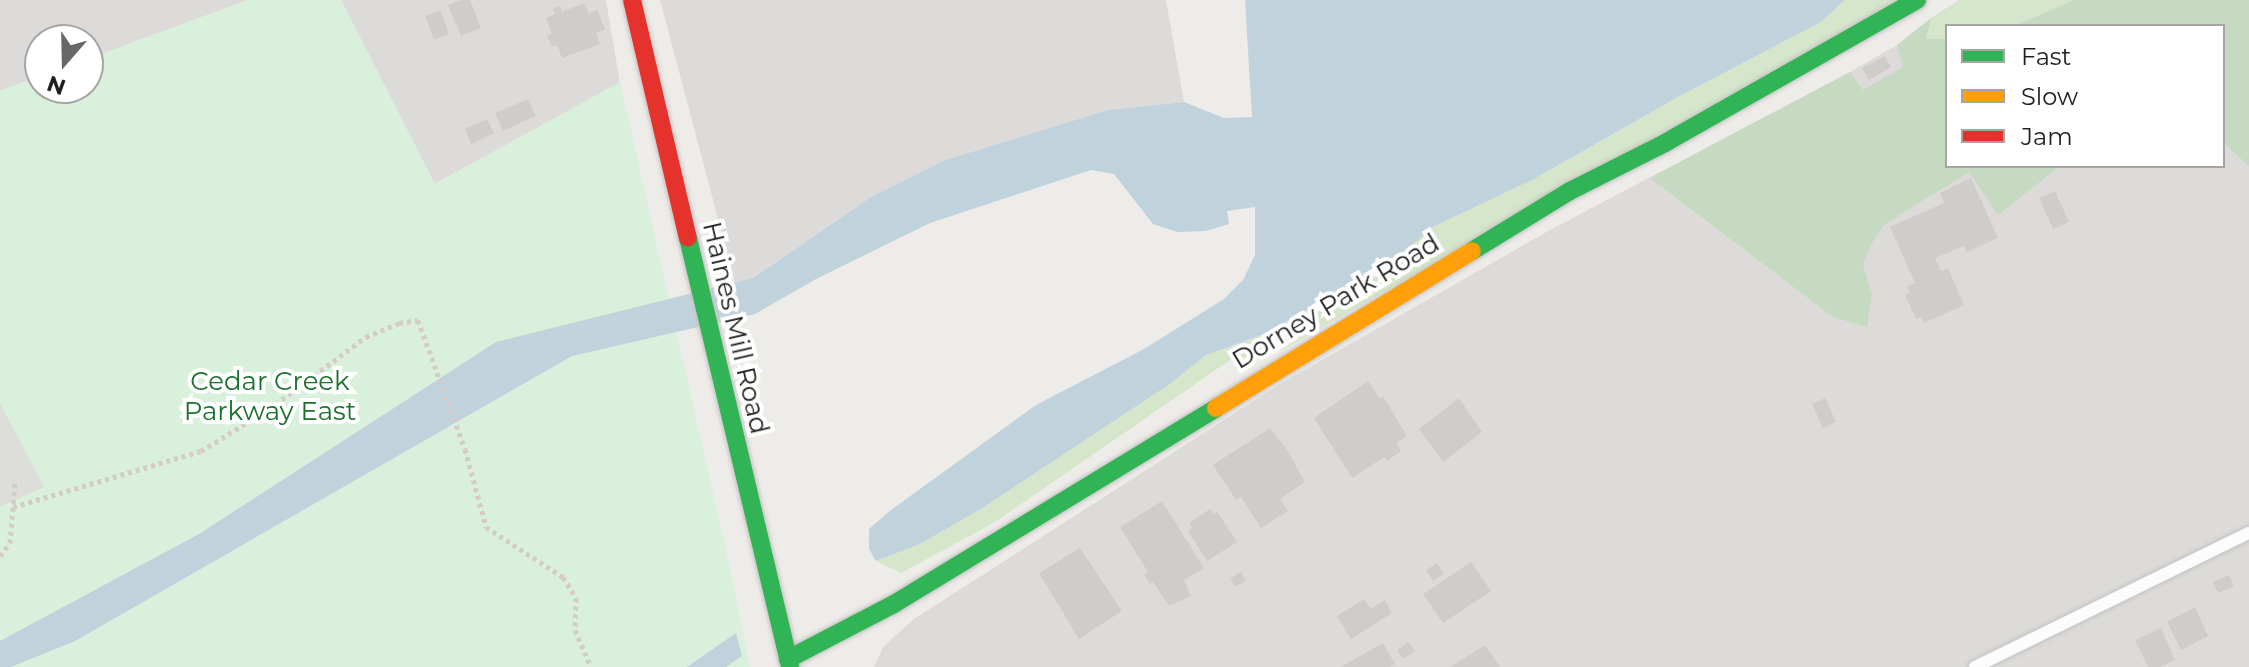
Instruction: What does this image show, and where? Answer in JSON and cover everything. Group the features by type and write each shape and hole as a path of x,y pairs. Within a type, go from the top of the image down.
{"street":[{"name":"Haines Mill Road","path":"632,0 789,663"},
{"name":"Dorney Park Road","path":"789,663 894,604 1570,191 1665,143 1917,0"}],"lane":[{"path":"1975,667 2249,533"}],"path":[{"path":"13,507 201,451 269,409 366,337 399,323 418,320 465,449 486,527 563,577 576,598 575,630 591,667"},
{"path":"0,556 10,543 15,482"}],"shaded area":[{"path":"0,0 248,0 104,53 104,24 24,24 24,82 0,91"},
{"path":"341,0 606,0 620,83 434,184"},
{"path":"660,0 1166,0 1184,102 1108,110 871,197 753,278 735,283"},
{"path":"1959,0 2089,0 2128,24 1945,24 1945,168 2225,168 2225,85 2249,100 2249,667 874,667 883,647 914,619 1280,384 1550,230 1897,45"},
{"path":"0,403 44,487 0,507"}],"green space":[{"name":"Cedar Creek Parkway East","path":"248,0 341,0 435,184 620,82 750,667 0,667 0,91 24,82 24,104 104,104 104,53"},
{"path":"1845,0 1897,0 1284,349 1230,360 995,522 901,573 876,561 920,544 981,509 1170,384 1206,355 1262,335 1308,310 1387,265 1435,226 1534,179 1678,97 1821,22"},
{"path":"1959,0 2074,0 2020,24 1945,24 1945,39 1926,40 1931,18"},
{"path":"2074,0 2249,0 2249,166 2225,144 2225,24 2020,24"},
{"path":"1931,18 1926,39 1945,39 1945,168 2057,168 1998,215 1969,172 1885,224 1870,246 1863,265 1872,294 1867,327 1833,317 1650,178 1850,72 1863,90 1903,67 1897,45"}],"water":[{"path":"1245,0 1845,0 1821,22 1678,97 1534,179 1435,226 1387,265 1308,310 1262,335 1206,355 1170,384 981,509 920,544 876,561 869,549 869,529 891,510 1036,405 1144,349 1224,299 1243,280 1255,255 1255,207 1227,211 1229,224 1206,231 1177,232 1153,224 1114,174 1091,170 930,223 816,279 755,314 572,356 75,641 11,667 0,667 0,641 199,534 496,342 753,278 871,197 943,161 1108,110 1184,102 1224,118 1252,117"},
{"path":"736,633 742,656 726,667 687,667"}],"building":[{"path":"470,0 481,28 461,36 448,5"},
{"path":"584,3 589,13 597,10 605,29 596,33 600,44 562,58 557,45 552,47 547,36 552,34 546,18 555,14 553,9 560,6 562,12"},
{"path":"440,10 449,34 434,39 425,16"},
{"path":"1885,56 1891,67 1869,80 1862,68"},
{"path":"528,99 536,116 503,131 495,113"},
{"path":"487,119 494,133 471,144 465,129"},
{"path":"1971,178 1998,238 1967,252 1964,246 1935,258 1941,271 1948,268 1964,305 1924,323 1921,317 1916,319 1905,295 1910,292 1907,286 1915,283 1890,227 1944,203 1940,193"},
{"path":"2055,191 2069,222 2053,229 2039,198"},
{"path":"1368,381 1380,399 1383,396 1407,436 1396,443 1401,451 1387,461 1384,457 1352,478 1314,418"},
{"path":"1459,398 1482,432 1443,462 1419,429"},
{"path":"1825,398 1836,422 1823,428 1812,404"},
{"path":"1270,428 1286,448 1305,482 1280,499 1288,511 1261,528 1241,497 1236,500 1213,465"},
{"path":"1162,501 1204,568 1184,580 1191,596 1169,606 1153,582 1150,584 1144,575 1148,572 1120,527"},
{"path":"1210,509 1214,514 1217,511 1237,542 1207,561 1188,531 1192,528 1189,523"},
{"path":"1080,548 1122,611 1079,639 1039,573"},
{"path":"1471,562 1491,591 1443,623 1423,594"},
{"path":"1437,563 1444,574 1433,581 1426,570"},
{"path":"1241,572 1246,581 1235,587 1230,578"},
{"path":"2229,575 2234,586 2218,593 2213,582"},
{"path":"1364,599 1371,609 1385,600 1392,613 1351,639 1337,616"},
{"path":"2195,607 2208,636 2181,650 2167,622"},
{"path":"2161,628 2175,660 2160,667 2148,667 2135,640"},
{"path":"1408,642 1415,651 1403,659 1397,650"},
{"path":"1383,643 1395,664 1389,667 1340,667"},
{"path":"1485,645 1500,667 1450,667"}],"traffic: fast":[{"path":"1472,251 1570,191 1665,143 1917,0"},
{"path":"688,238 790,667"},
{"path":"788,659 894,604 1216,408"}],"traffic: slow":[{"path":"1216,408 1472,251"}],"traffic: jam":[{"path":"632,0 688,238"}]}
